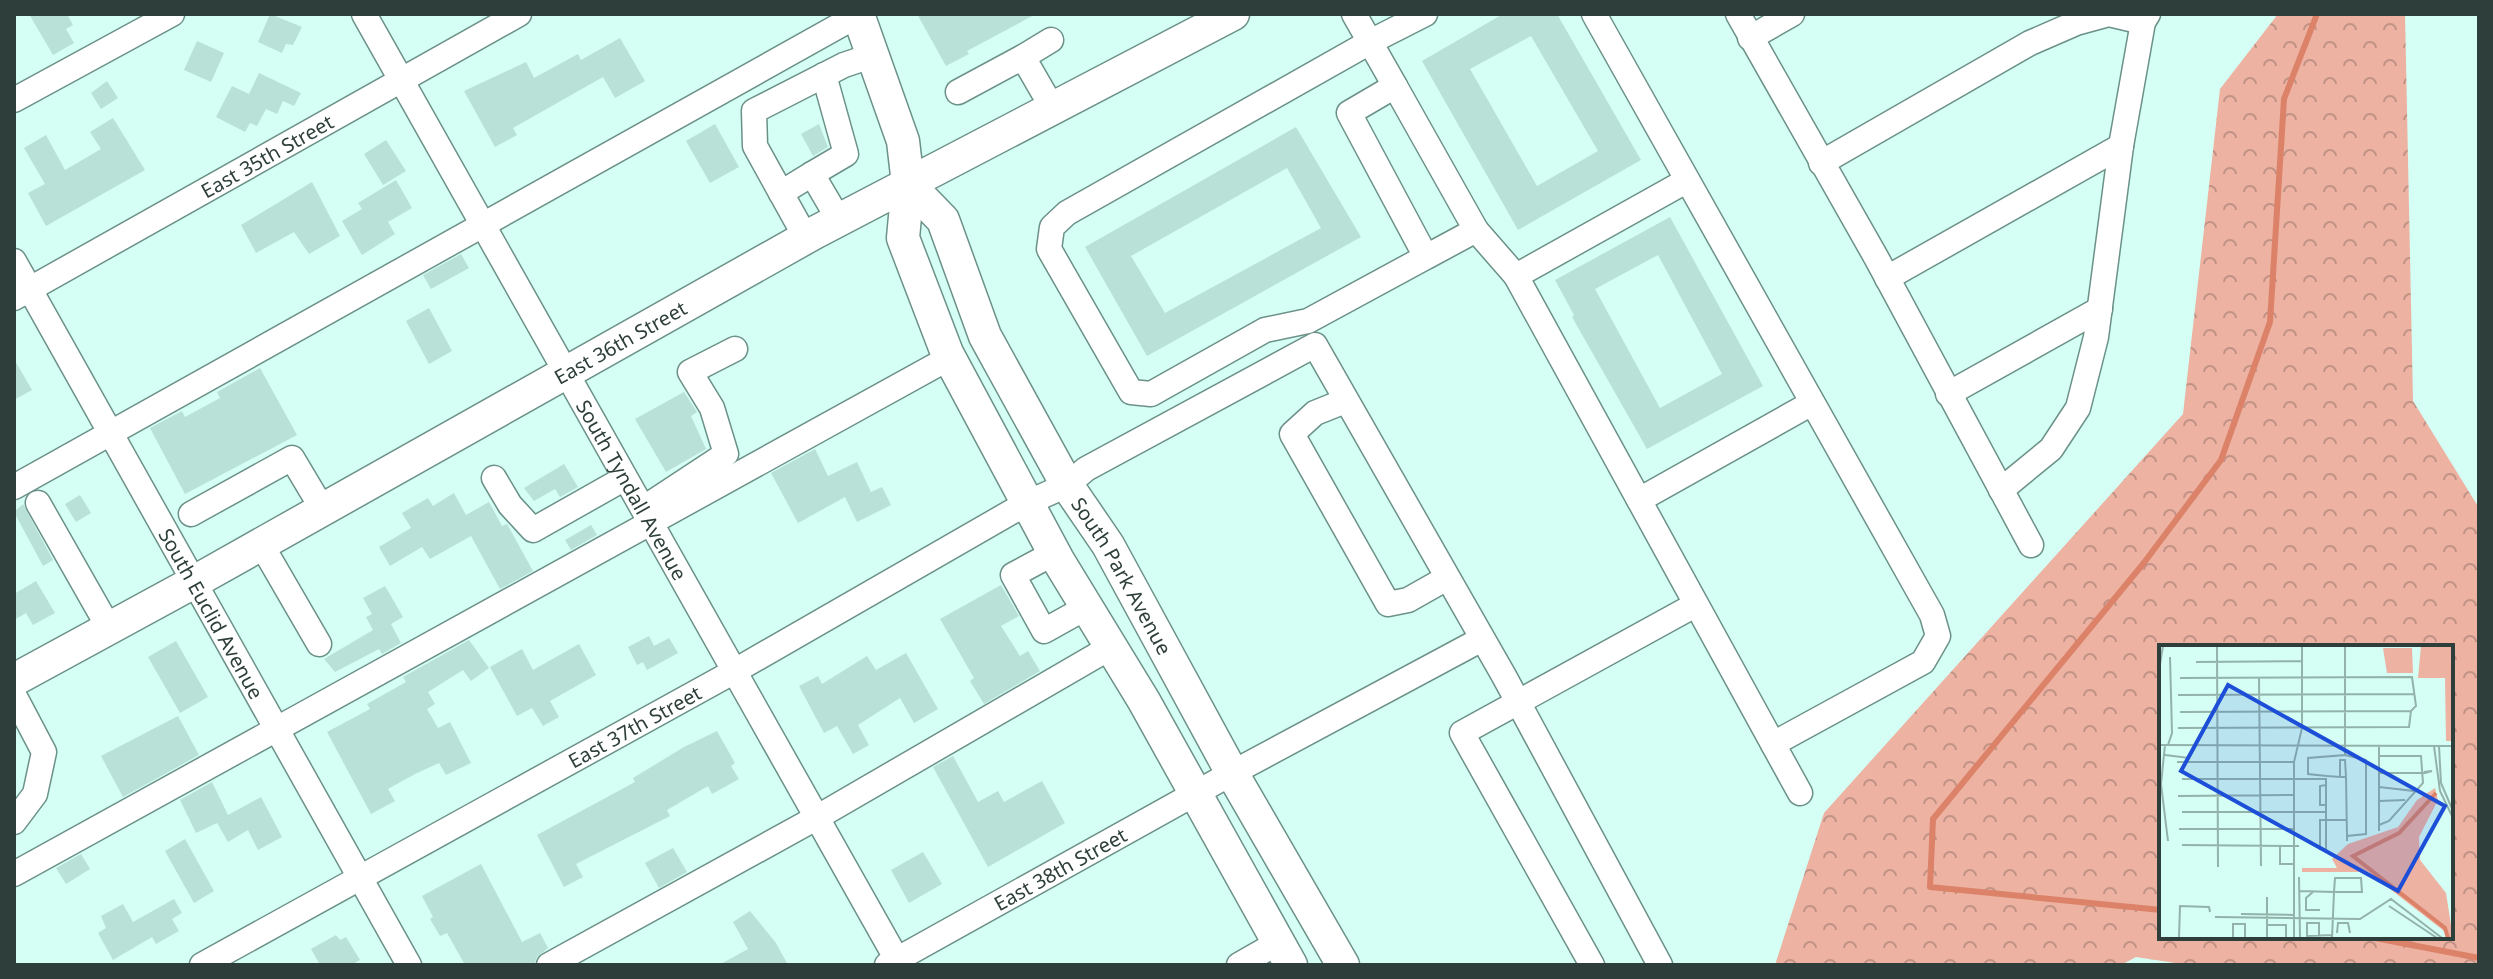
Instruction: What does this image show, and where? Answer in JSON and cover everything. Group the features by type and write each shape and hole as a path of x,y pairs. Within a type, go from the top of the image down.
{"main road":[{"path":"859,14 903,141 908,184 903,238 926,306 949,358 1054,553 1196,793 1285,953"},
{"name":"East 36th Street","path":"14,680 806,238 1223,16"},
{"name":"South Park Avenue","path":"908,184 943,220 985,336 1067,485 1108,545 1232,773 1343,965"}],"street":[{"path":"14,100 172,14"},
{"name":"South Tyndall Avenue","path":"364,14 895,963"},
{"name":"East 35th Street","path":"22,294 519,14"},
{"path":"14,487 859,14"},
{"path":"1354,14 1476,230 1516,276 1800,793"},
{"path":"1425,14 1085,202 1052,227 1049,249 1131,392 1151,394 1265,330 1308,321 1476,230"},
{"path":"1594,14 1932,615 1938,636 1923,662 1773,744"},
{"path":"1738,14 1887,278 2031,545"},
{"path":"1750,38 1792,14"},
{"path":"1821,163 2030,43 2109,14 2146,18 2121,146 2100,309 2078,408 2051,449 2001,490"},
{"path":"958,92 1051,40"},
{"path":"806,238 755,146 754,111 824,75 874,55"},
{"path":"1023,57 1053,109"},
{"path":"781,193 846,154 824,75"},
{"path":"1395,86 1349,113 1426,257"},
{"path":"1887,278 2121,146"},
{"path":"812,174 839,220"},
{"path":"1516,276 1686,181"},
{"name":"South Euclid Avenue","path":"14,261 22,294 111,433 409,965"},
{"path":"1948,394 2100,309"},
{"path":"1308,321 1315,345 1345,401 1518,702 1660,965"},
{"name":"East 37th Street","path":"202,965 733,672 1027,503 1067,485 1086,469 1315,345"},
{"path":"646,516 726,454 712,408 690,372 735,349"},
{"path":"14,874 277,729 646,516 949,358"},
{"path":"1345,401 1315,413 1292,434 1388,604 1408,600 1447,578"},
{"path":"1639,500 1812,403"},
{"path":"191,514 292,458 323,510"},
{"path":"494,478 510,505 533,530 625,478"},
{"path":"38,503 109,628"},
{"path":"261,544 319,644"},
{"path":"1054,553 1013,575 1044,631 1087,607"},
{"path":"1592,965 1462,733 1695,605"},
{"name":"East 38th Street","path":"895,963 1232,773 1482,639"},
{"path":"549,965 816,818 1111,647"},
{"path":"14,695 44,752 35,794 14,822"},
{"path":"1239,965 1285,953"}],"green space":[{"path":"2278,14 2405,14 2413,401 2479,508 2479,965 2188,965 2136,957 2121,965 1775,965 1824,813 2183,414 2220,89"}],"building":[{"path":"29,14 67,14 73,25 66,29 74,43 53,55"},
{"path":"270,14 302,27 293,45 286,44 282,53 258,42"},
{"path":"917,14 1036,14 967,51 969,54 946,66"},
{"path":"1503,14 1557,14 1641,160 1518,230 1422,61","holes":["1531,36 1598,151 1537,186 1470,69"]},
{"path":"620,38 645,81 615,98 603,77 513,128 517,135 495,147 464,91 526,62 534,78 578,54 581,60"},
{"path":"197,41 224,53 211,82 184,70"},
{"path":"259,73 301,93 294,106 283,101 277,114 266,109 257,126 250,123 245,132 216,117 232,86 249,94"},
{"path":"107,81 118,98 101,109 91,93"},
{"path":"113,118 145,170 46,226 28,193 45,184 24,148 46,135 65,170 101,149 90,132"},
{"path":"715,124 739,167 710,183 686,141"},
{"path":"819,124 828,147 813,156 801,134"},
{"path":"1296,127 1361,237 1147,356 1085,247","holes":["1287,168 1321,228 1165,313 1131,256"]},
{"path":"386,140 406,171 383,185 364,154"},
{"path":"396,180 412,208 388,222 395,234 362,255 342,221 362,209 358,203"},
{"path":"312,182 340,236 309,254 294,232 256,253 241,225"},
{"path":"1670,217 1763,386 1647,449 1572,317 1574,315 1555,280","holes":["1658,255 1722,374 1660,408 1595,289"]},
{"path":"461,254 469,268 431,289 423,275"},
{"path":"429,308 452,351 429,364 406,321"},
{"path":"14,359 32,390 14,400"},
{"path":"260,368 297,435 185,494 150,428 182,411 185,417 220,398 217,392"},
{"path":"684,392 697,412 691,416 706,449 666,472 635,419"},
{"path":"815,449 828,476 857,462 871,492 882,487 891,505 857,522 845,497 798,523 771,473"},
{"path":"564,464 578,487 560,497 555,489 534,501 524,488"},
{"path":"454,493 466,515 489,502 502,526 507,524 533,571 500,589 471,536 430,559 422,547 390,566 379,547 411,528 402,513 428,498 433,506"},
{"path":"80,495 91,513 76,522 65,504"},
{"path":"23,504 53,560 43,566 14,512"},
{"path":"591,525 597,535 571,550 565,540"},
{"path":"36,581 55,613 33,625 26,613 14,620 14,594"},
{"path":"1001,585 1019,616 1001,626 1020,656 1028,651 1040,671 984,704 970,681 974,678 940,619"},
{"path":"385,586 403,617 391,624 401,643 382,654 379,649 335,672 324,659 373,630 366,617 372,614 363,598"},
{"path":"649,636 654,646 669,638 678,653 647,670 643,662 637,665 628,647"},
{"path":"469,640 489,668 471,681 463,670 428,692 435,704 427,709 438,728 450,722 471,763 446,775 439,763 415,774 388,789 395,801 371,814 327,732 370,709 367,704 406,682 403,677"},
{"path":"176,641 208,697 180,713 148,657"},
{"path":"579,644 596,675 550,701 559,717 543,726 532,708 517,716 490,667 522,649 533,670"},
{"path":"906,653 938,709 914,723 900,698 858,725 869,745 853,754 837,726 824,733 799,686 818,676 822,684 867,656 876,670"},
{"path":"178,716 199,755 123,797 101,756"},
{"path":"717,731 735,763 731,766 739,779 712,794 708,786 667,810 670,816 576,864 583,877 564,887 537,835 635,782 633,778"},
{"path":"953,756 978,802 998,791 1004,802 1042,781 1065,823 988,867 933,767"},
{"path":"212,782 228,815 261,797 282,837 258,850 248,830 228,842 217,823 196,833 180,800"},
{"path":"185,839 214,891 194,903 165,851"},
{"path":"673,848 687,872 659,888 645,863"},
{"path":"923,852 942,884 909,903 891,870"},
{"path":"81,854 90,869 66,884 56,868"},
{"path":"481,864 522,942 540,933 548,948 537,957 534,965 465,965 447,933 440,936 430,919 433,917 422,896"},
{"path":"174,899 182,913 172,919 179,931 156,944 152,937 113,960 98,933 106,928 101,916 123,904 133,922"},
{"path":"750,911 776,943 788,965 719,965 748,949 733,922"},
{"path":"336,935 340,940 346,937 360,960 351,965 320,965 311,949"}],"waterway":[{"path":"2159,910 1930,887 1933,819 2143,564 2221,460 2270,322 2284,99 2317,14"},
{"path":"2380,939 2479,958"}]}
